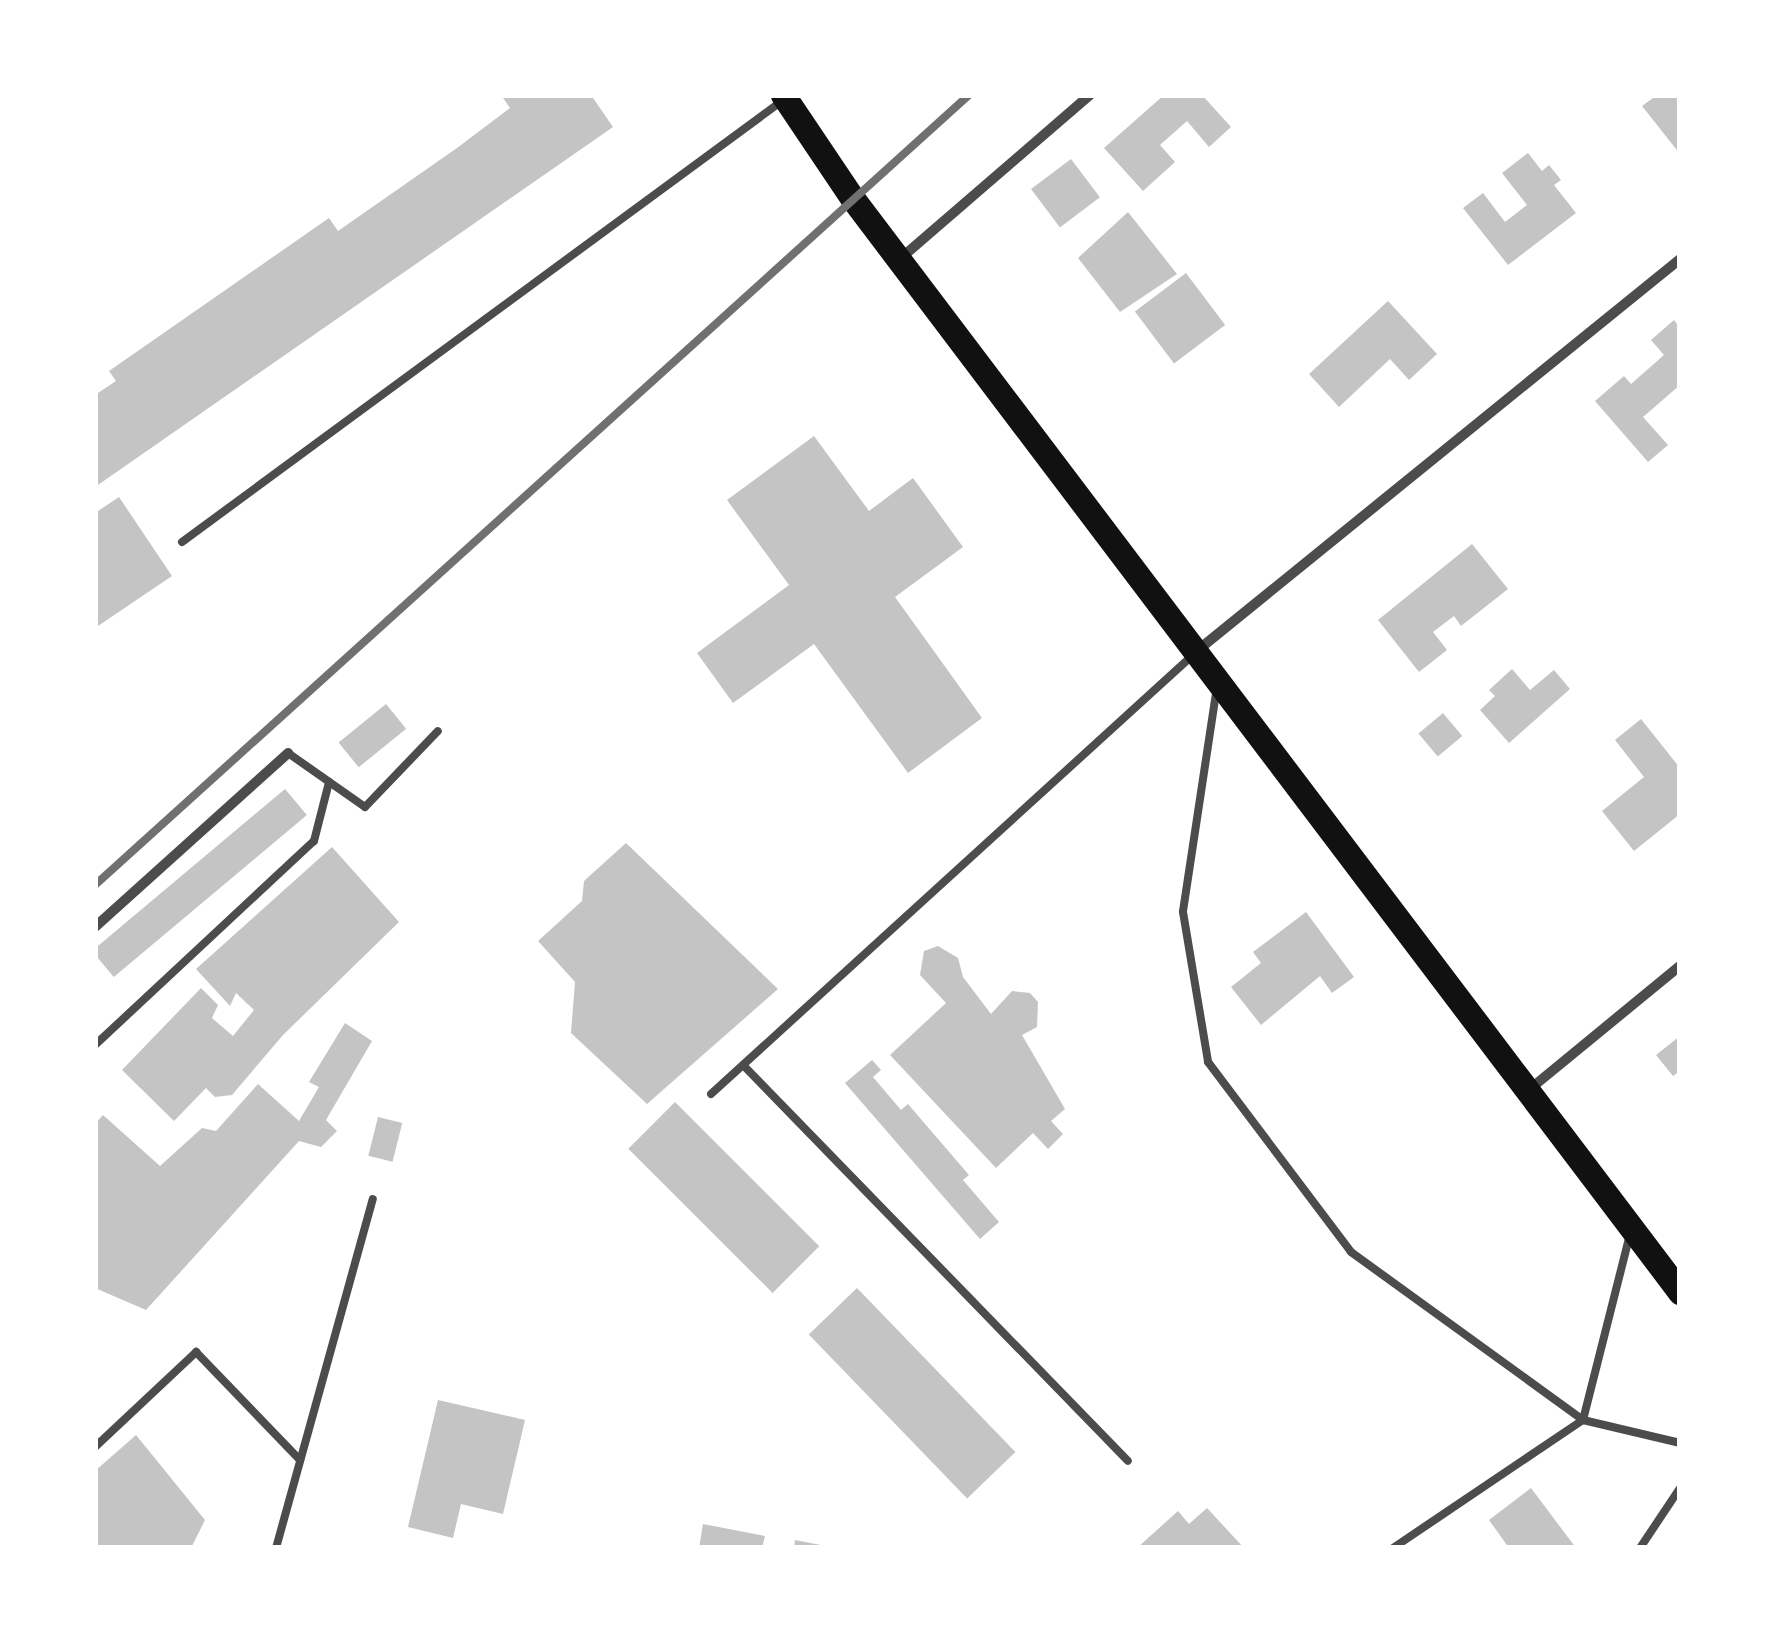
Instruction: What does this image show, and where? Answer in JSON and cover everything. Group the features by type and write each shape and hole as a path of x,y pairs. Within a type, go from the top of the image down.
{"main road":[{"path":"784,96 900,259 1680,1292"}],"street":[{"path":"900,259 1090,95"},
{"path":"1197,651 1680,260"},
{"path":"95,927 288,753"},
{"path":"1526,1092 1680,966"}],"lane":[{"path":"182,542 784,96"},
{"path":"711,1094 1197,651"},
{"path":"1218,678 1183,912 1208,1062 1351,1252 1583,1420 1680,1442"},
{"path":"288,753 365,806 438,730"},
{"path":"95,1045 314,841 329,782"},
{"path":"743,1065 1128,1461"},
{"path":"276,1548 372,1199"},
{"path":"1393,1548 1583,1420 1632,1229"},
{"path":"95,1447 196,1352 300,1460"},
{"path":"1640,1548 1680,1488"}],"building":[{"path":"501,95 591,95 613,127 95,487 95,395 116,381 109,371 329,218 338,231 457,148 510,108"},
{"path":"1164,95 1202,95 1231,127 1209,147 1187,121 1160,145 1175,162 1143,191 1104,148"},
{"path":"1657,95 1680,95 1680,154 1642,106"},
{"path":"1528,153 1542,171 1549,165 1561,180 1554,185 1576,213 1508,265 1463,208 1483,193 1505,222 1527,205 1502,173"},
{"path":"1071,159 1100,197 1060,227 1031,189"},
{"path":"1128,212 1177,274 1120,312 1078,258"},
{"path":"1186,273 1225,325 1174,363 1135,312"},
{"path":"1388,301 1437,354 1409,380 1390,359 1339,407 1309,374"},
{"path":"1674,320 1680,328 1680,385 1643,417 1668,445 1648,462 1595,401 1624,376 1631,384 1664,355 1651,340"},
{"path":"814,436 869,511 913,478 963,547 895,597 982,718 908,773 814,644 733,703 697,653 789,585 727,500"},
{"path":"119,497 172,576 95,628 95,513"},
{"path":"1472,544 1508,589 1461,626 1454,616 1433,632 1447,650 1419,672 1378,620"},
{"path":"1512,669 1530,690 1554,670 1570,689 1509,743 1480,710 1495,696 1489,690"},
{"path":"386,704 406,729 359,767 339,742"},
{"path":"1443,713 1462,736 1438,757 1418,734"},
{"path":"1641,719 1680,768 1680,814 1634,851 1602,811 1644,777 1615,740"},
{"path":"285,789 307,815 114,977 95,955 95,948"},
{"path":"626,843 778,989 647,1104 571,1033 575,982 538,941 582,901 584,881"},
{"path":"332,847 399,922 283,1035 232,1095 215,1097 206,1088 174,1121 122,1070 201,988 218,1005 212,1018 233,1036 254,1010 236,993 230,1006 196,969"},
{"path":"1306,912 1354,977 1332,993 1320,976 1261,1025 1231,987 1261,963 1253,952"},
{"path":"938,946 958,958 963,977 991,1014 1012,991 1030,993 1038,1002 1037,1027 1022,1035 1065,1109 1051,1121 1063,1134 1048,1149 1033,1133 996,1168 890,1055 946,1003 920,975 924,951"},
{"path":"345,1023 372,1041 326,1120 337,1131 321,1147 299,1141 146,1310 95,1288 95,1124 103,1115 160,1166 202,1128 216,1131 258,1084 299,1121 319,1087 309,1082"},
{"path":"1680,1036 1680,1071 1673,1076 1656,1055"},
{"path":"872,1060 881,1070 873,1077 901,1110 908,1104 969,1175 963,1180 999,1222 980,1239 845,1083"},
{"path":"675,1102 819,1246 773,1293 628,1149"},
{"path":"378,1117 402,1123 393,1162 368,1156"},
{"path":"857,1288 1015,1452 967,1499 809,1335"},
{"path":"438,1400 525,1420 503,1514 461,1504 453,1538 408,1527"},
{"path":"136,1435 205,1520 191,1548 95,1548 95,1471"},
{"path":"1531,1488 1576,1548 1509,1548 1489,1520"},
{"path":"1207,1508 1244,1548 1137,1548 1178,1511 1189,1524"},
{"path":"703,1524 765,1536 762,1548 699,1548"},
{"path":"795,1540 826,1546 826,1548 794,1548"}],"railway":[{"path":"95,885 969,95"}]}
